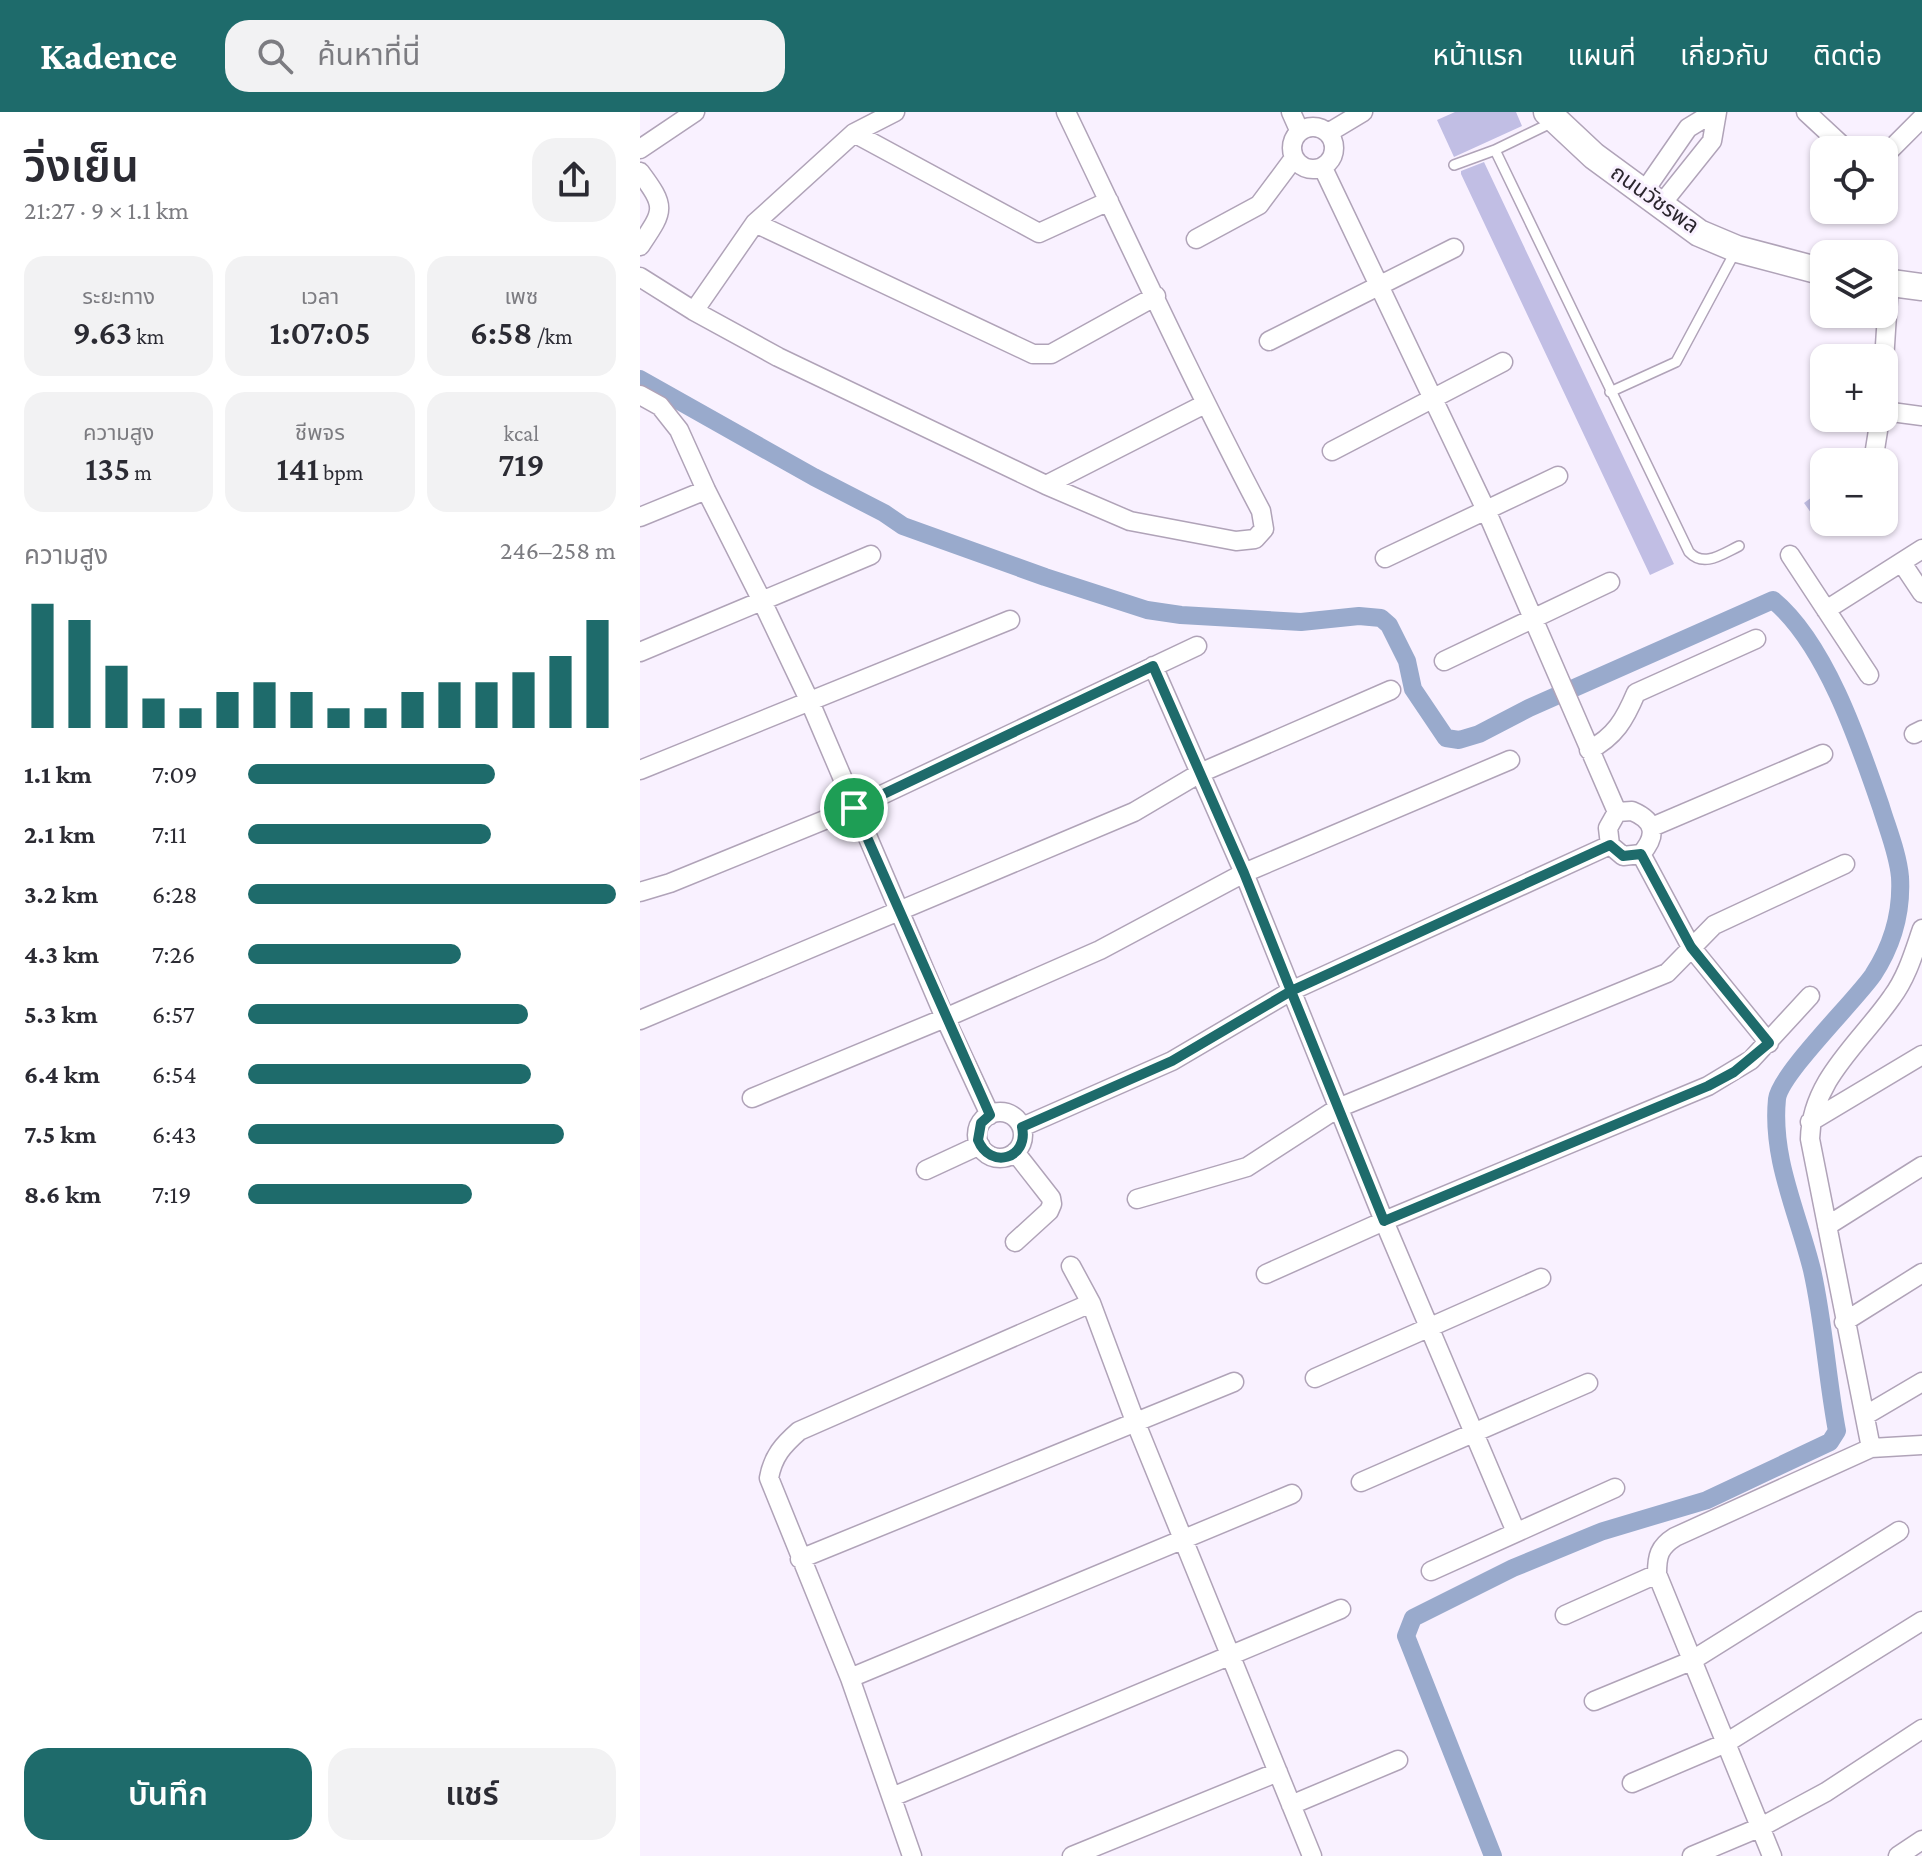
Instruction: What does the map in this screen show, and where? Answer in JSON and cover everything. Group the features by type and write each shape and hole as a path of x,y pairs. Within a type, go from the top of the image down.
{"street":[{"path":"640,149 695,112"},
{"path":"694,311 755,223 854,133 895,112"},
{"path":"640,277 778,357 1046,485 1130,521 1236,541 1255,539 1264,529 1261,511 1205,404 1066,112"},
{"path":"1291,112 1299,130"},
{"path":"1328,133 1363,112"},
{"path":"1652,199 1712,141 1715,112"},
{"path":"1652,199 1688,128 1715,112"},
{"path":"1806,112 1832,136"},
{"name":"ถนนวัชรพล","path":"1552,116 1594,156 1699,233 1737,249 1810,268"},
{"path":"1898,142 1922,118"},
{"path":"1316,126 1328,133 1335,145 1334,157 1323,168 1308,169 1294,158 1291,148 1299,130 1316,126"},
{"path":"854,133 1039,233 1109,201"},
{"path":"1196,239 1259,205 1294,158"},
{"path":"1323,168 1486,510 1617,812"},
{"path":"640,172 654,190 661,206 658,219 640,246"},
{"path":"755,223 1033,354 1051,354 1156,296"},
{"path":"1269,341 1454,248"},
{"path":"1898,284 1922,287"},
{"path":"1332,451 1503,362"},
{"path":"640,395 660,406 671,417 762,601 810,702 945,1018 990,1115"},
{"path":"1046,485 1205,404"},
{"path":"1898,413 1922,416"},
{"path":"1385,558 1558,476"},
{"path":"640,517 706,490"},
{"path":"1826,610 1922,549"},
{"path":"640,652 871,555"},
{"path":"1790,555 1869,675"},
{"path":"1902,563 1922,593"},
{"path":"1444,661 1610,582"},
{"path":"640,770 1010,620"},
{"path":"1589,750 1605,742 1622,725 1636,693 1756,639"},
{"path":"640,892 670,883 854,808 1197,646"},
{"path":"1153,666 1244,873 1384,1221 1516,1532"},
{"path":"640,1020 1134,812 1200,773 1391,690"},
{"path":"1652,827 1823,754"},
{"path":"752,1098 1100,950 1244,873 1510,760"},
{"path":"1632,811 1644,816 1652,827 1651,843 1641,854 1623,856 1610,845 1608,828 1617,812 1632,811"},
{"path":"1022,1127 1172,1061 1291,991 1610,845"},
{"path":"1641,854 1691,947 1769,1043"},
{"path":"1137,1199 1247,1167 1338,1108 1667,973 1714,925 1845,864"},
{"path":"1871,1448 1844,1322 1810,1139 1810,1122 1821,1088 1895,994 1922,929"},
{"path":"1266,1274 1384,1221 1708,1086 1734,1072 1769,1043 1810,996"},
{"path":"1810,1122 1922,1055"},
{"path":"1008,1114 1022,1127 1022,1141 1015,1152 996,1158 980,1145 979,1128 990,1115 1008,1114"},
{"path":"926,1170 980,1145"},
{"path":"1015,1152 1051,1198 1052,1204 1049,1211 1015,1242"},
{"path":"1827,1226 1922,1166"},
{"path":"1071,1266 1091,1303 1135,1421 1312,1856"},
{"path":"1844,1322 1922,1273"},
{"path":"1315,1378 1541,1278"},
{"path":"912,1856 850,1678 769,1478 772,1463 791,1439 808,1427 1091,1303"},
{"path":"800,1559 1234,1382"},
{"path":"1866,1415 1922,1382"},
{"path":"1361,1482 1588,1383"},
{"path":"1772,1856 1657,1574 1657,1557 1662,1545 1675,1537 1871,1448 1922,1445"},
{"path":"1431,1571 1615,1488"},
{"path":"850,1678 1182,1537 1292,1494"},
{"path":"1594,1701 1691,1661 1899,1531"},
{"path":"1565,1615 1657,1574"},
{"path":"892,1797 1341,1609"},
{"path":"1632,1783 1726,1743 1922,1621"},
{"path":"1692,1856 1761,1827 1826,1792 1922,1729"},
{"path":"1291,1805 1398,1760"},
{"path":"1072,1856 1278,1772"},
{"path":"1898,1856 1922,1840"}],"lane":[{"path":"1454,165 1495,150 1552,116"},
{"path":"1495,150 1689,552 1696,559 1704,561 1739,546"},
{"path":"1610,392 1676,362 1737,249"}],"building":[{"path":"1455,112 1516,112 1522,126 1454,157 1437,120"},
{"path":"1484,162 1674,564 1650,575 1461,174 1461,171"}],"waterway":[{"path":"640,379 903,526 1147,610 1301,622 1359,616 1381,618 1389,625 1407,661 1413,689 1446,738 1459,740 1479,734 1529,708 1773,600 1792,619 1825,668 1862,754 1892,842 1900,877 1897,916 1880,964 1791,1073 1777,1099 1778,1143 1787,1186 1812,1270 1837,1431 1830,1442 1707,1500 1603,1531 1513,1568 1413,1618 1406,1636 1493,1856"}],"route":[{"path":"854,808 990,1115 981,1123 977,1134 984,1151 996,1158 1015,1152 1022,1141 1022,1127 1172,1061 1291,991 1384,1221 1708,1086 1734,1072 1769,1043 1691,947 1641,854 1623,856 1610,845 1291,991 1244,873 1153,666 854,808"}]}
